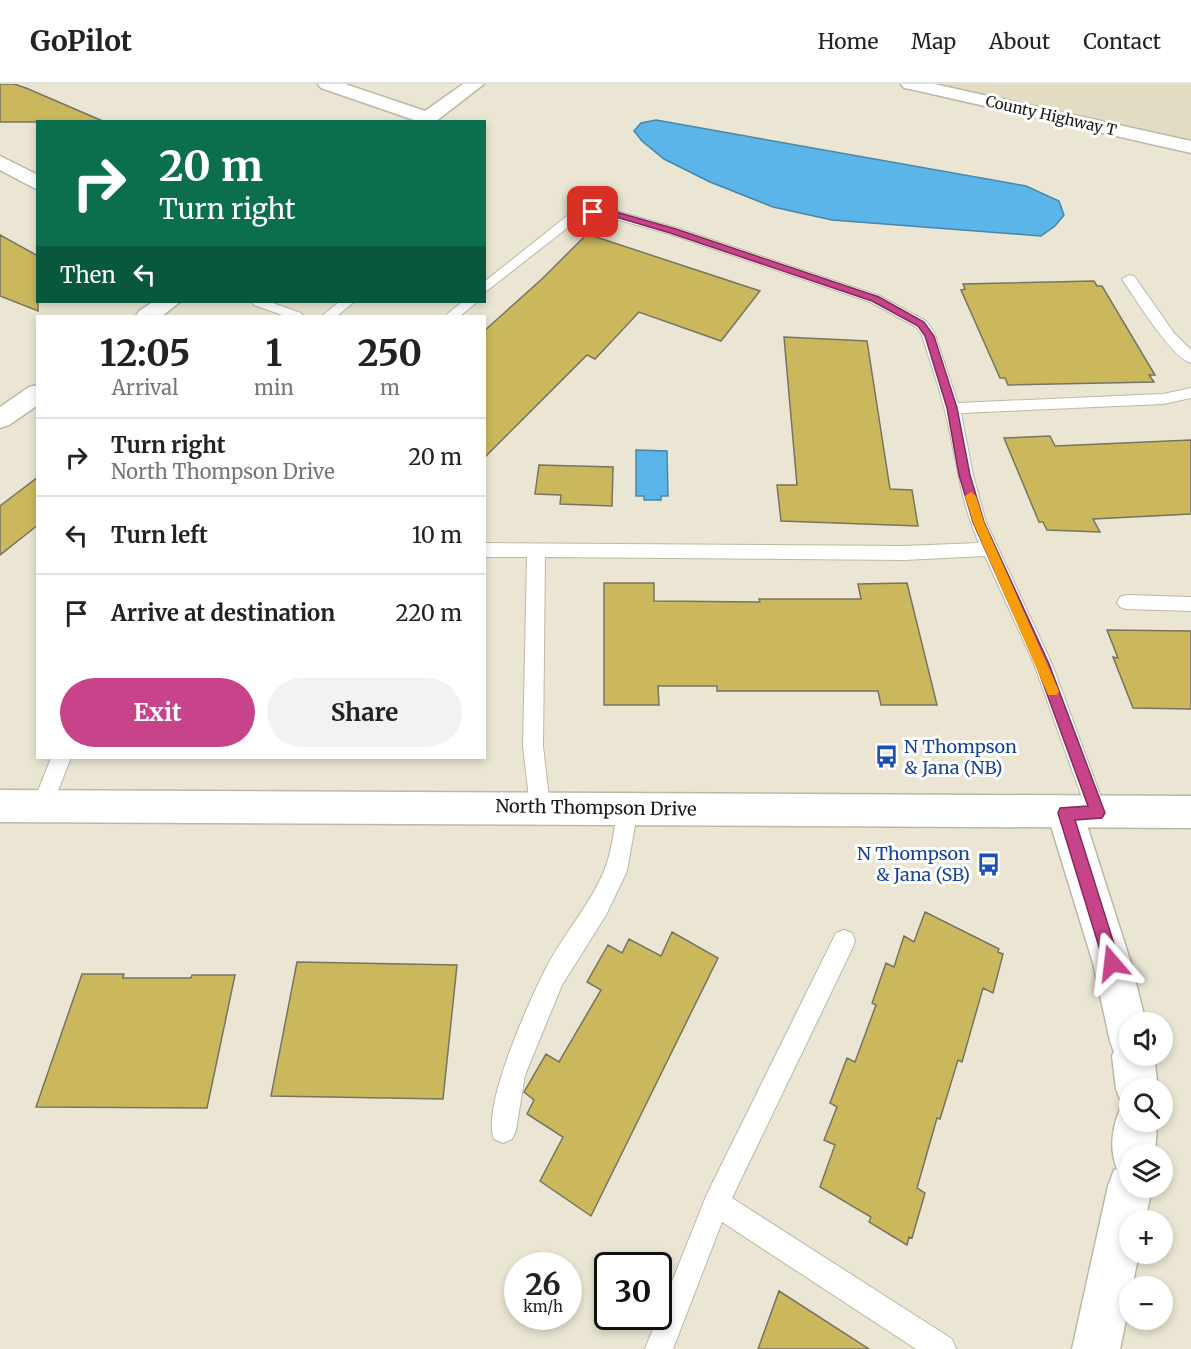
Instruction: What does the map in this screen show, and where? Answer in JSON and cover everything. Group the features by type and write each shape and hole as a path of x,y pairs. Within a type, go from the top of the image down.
{"street":[{"path":"327,84 424,120 475,84"},
{"name":"County Highway T","path":"910,84 1191,147"},
{"path":"0,162 36,183"},
{"path":"148,315 166,303"},
{"path":"0,419 36,394"},
{"name":"North Thompson Drive","path":"0,806 1191,812"},
{"path":"1081,813 1123,1012"},
{"path":"1096,1349 1127,1198"}],"lane":[{"path":"486,287 576,215 593,212 609,213 696,238 875,299 921,324 929,336 952,408 965,475 978,522 1043,664 1081,813"},
{"path":"1129,279 1169,336 1191,358"},
{"path":"262,303 293,315"},
{"path":"330,315 346,303"},
{"path":"453,315 469,303"},
{"path":"952,408 1152,400 1191,393"},
{"path":"486,550 904,553 991,549"},
{"path":"536,551 533,746 540,807"},
{"path":"1126,602 1191,604"},
{"path":"42,806 61,759"},
{"path":"503,1130 513,1075 554,977 598,907 616,871 628,808"},
{"path":"659,1349 716,1203 844,941"},
{"path":"716,1203 942,1349"}],"shaded area":[{"path":"910,84 1191,84 1191,147"}],"water":[{"path":"656,120 1026,186 1059,201 1064,215 1055,226 1041,236 832,220 773,207 710,182 664,159 642,141 634,131 641,123"},
{"path":"636,450 667,451 668,496 661,496 661,500 644,500 644,496 636,496"}],"building":[{"path":"0,84 14,84 26,88 100,120 36,120 36,122 0,122"},
{"path":"587,234 760,291 721,341 639,312 595,359 587,355 486,456 486,329 543,278"},
{"path":"0,235 36,255 38,311 0,296"},
{"path":"1094,281 1097,286 1102,286 1155,375 1149,375 1154,382 1008,385 1005,378 1000,378 961,290 965,289 963,284"},
{"path":"784,337 867,341 890,489 912,490 918,526 781,521 777,485 797,485"},
{"path":"1050,436 1055,446 1191,440 1191,514 1093,519 1100,532 1047,530 1043,522 1039,522 1004,438"},
{"path":"539,465 613,467 612,506 560,504 561,495 535,494"},
{"path":"36,479 36,527 0,555 0,506"},
{"path":"604,583 654,583 654,601 760,602 759,599 861,599 858,584 907,583 937,705 881,705 878,691 717,691 717,686 658,686 659,705 604,705"},
{"path":"1107,630 1191,631 1191,709 1133,708 1113,657 1118,658"},
{"path":"925,912 999,949 998,952 1003,954 993,993 983,988 962,1062 958,1060 940,1119 937,1118 917,1188 925,1193 912,1238 909,1237 907,1245 869,1222 871,1217 820,1187 835,1145 824,1140 837,1107 830,1103 847,1058 855,1062 876,1005 872,1003 886,963 894,967 904,936 914,942"},
{"path":"672,932 718,958 591,1216 540,1181 563,1137 527,1114 534,1100 524,1092 546,1054 559,1062 601,990 587,982 608,945 622,953 629,939 661,956"},
{"path":"297,962 457,965 443,1099 271,1096"},
{"path":"82,974 124,974 123,978 191,978 192,975 235,975 207,1108 36,1107"},
{"path":"779,1291 869,1349 758,1349"}],"slow traffic":[{"path":"971,496 978,522 1029,638 1043,664 1053,691"}],"place":[{"name":"N Thompson & Jana (NB)","path":"886,757"},
{"name":"N Thompson & Jana (SB)","path":"988,864"}],"route":[{"path":"593,212 609,213 673,231 875,299 921,324 929,336 952,408 965,475 978,522 1029,638 1043,664 1097,813 1065,813 1112,963"}]}
